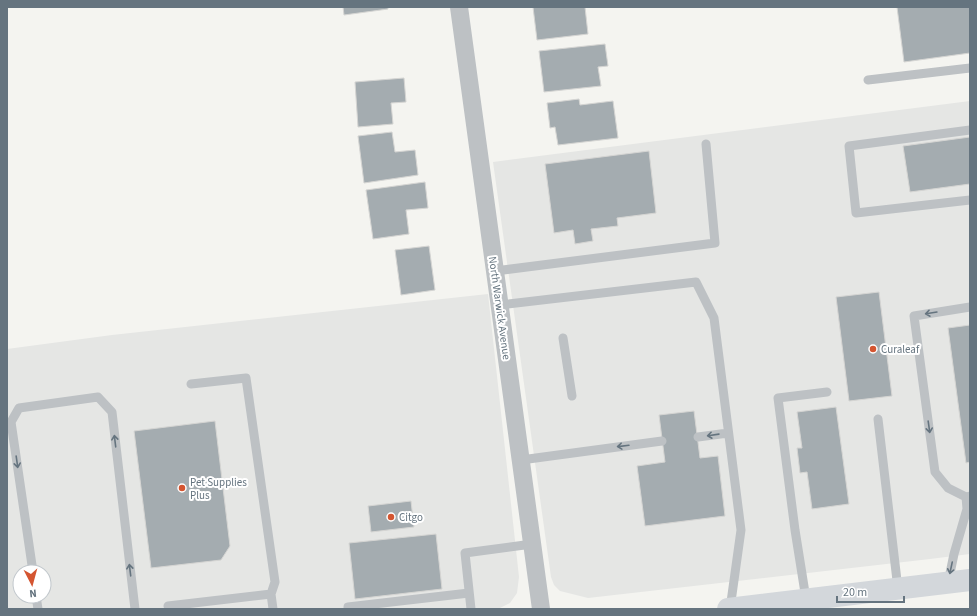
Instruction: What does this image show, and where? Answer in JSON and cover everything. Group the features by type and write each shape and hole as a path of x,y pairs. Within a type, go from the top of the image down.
{"main road":[{"path":"729,609 970,580"}],"street":[{"name":"North Warwick Avenue","path":"459,7 541,609"}],"lane":[{"path":"868,80 970,68"},
{"path":"970,130 848,146 856,213 970,200"},
{"path":"495,271 715,243 706,144"},
{"path":"500,305 696,282 714,318 741,530 729,609"},
{"path":"948,583 954,554 968,512 968,497 948,488 935,472 914,316 970,307"},
{"path":"563,338 572,396"},
{"path":"191,384 246,378 275,582 271,594 273,609"},
{"path":"806,599 795,530 778,398 827,392"},
{"path":"32,564 11,422 19,408 98,397 112,412 135,609"},
{"path":"878,419 898,589"},
{"path":"698,437 728,433"},
{"path":"521,460 662,441"},
{"path":"471,609 464,553 532,544"},
{"path":"348,609 348,606 469,593"},
{"path":"168,606 271,594"}],"shaded area":[{"path":"970,101 970,554 588,598 560,591 554,585 551,577 493,162"},
{"path":"488,294 519,577 517,593 510,603 498,609 7,609 7,349 112,335"}],"building":[{"path":"343,7 388,7 388,9 344,15"},
{"path":"533,7 585,7 588,34 537,40"},
{"path":"897,7 970,7 970,53 904,62"},
{"path":"605,44 608,66 598,67 601,86 544,92 539,51"},
{"path":"404,78 406,102 391,103 393,124 358,127 355,82"},
{"path":"579,99 580,105 613,101 618,138 558,145 555,127 550,128 547,103"},
{"path":"392,132 395,152 415,150 418,175 364,183 358,136"},
{"path":"970,137 970,184 910,192 903,146"},
{"path":"649,151 656,213 617,218 618,226 591,229 593,241 575,244 573,230 554,233 545,164"},
{"path":"425,182 428,208 406,210 409,234 373,239 366,190"},
{"path":"429,246 435,290 401,295 395,250"},
{"path":"879,292 892,396 849,401 836,297"},
{"path":"970,325 970,462 966,463 948,328"},
{"path":"836,407 849,504 812,509 807,472 800,473 797,448 802,448 797,412"},
{"path":"694,411 700,458 718,456 725,516 645,526 637,466 665,462 659,415"},
{"name":"Pet Supplies Plus","path":"215,421 230,546 221,560 151,568 134,431"},
{"name":"Citgo","path":"411,501 414,527 371,532 368,506"},
{"name":"Citgo","path":"436,534 442,589 355,599 349,543"}],"place":[{"name":"Curaleaf","path":"873,349"},
{"name":"Pet Supplies Plus","path":"182,488"},
{"name":"Citgo","path":"391,517"}]}
